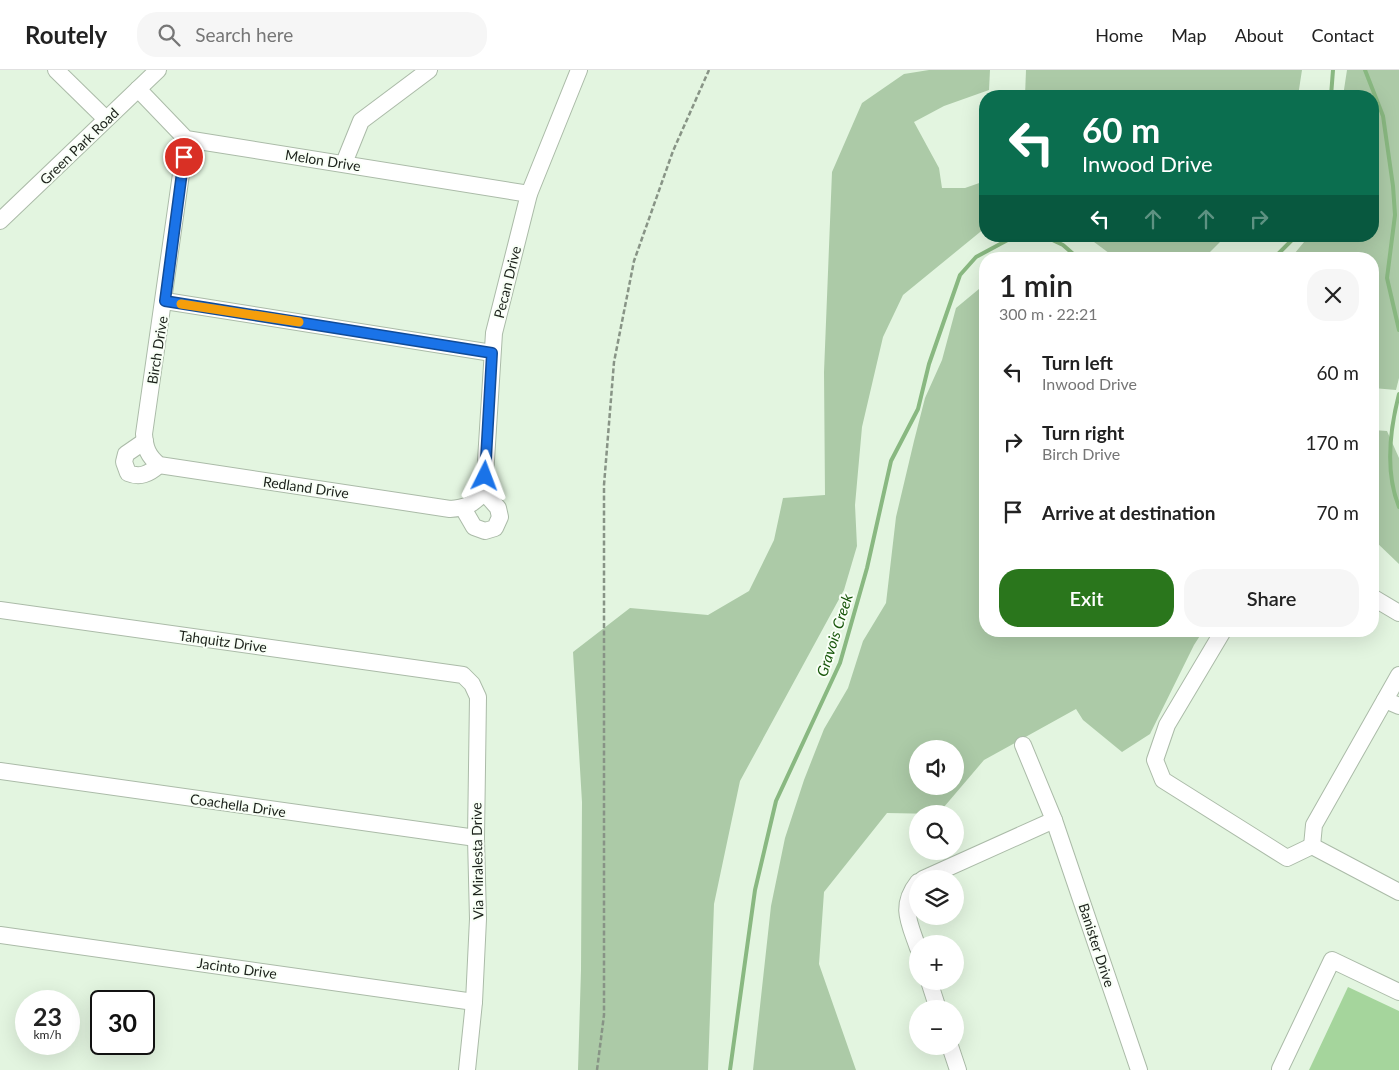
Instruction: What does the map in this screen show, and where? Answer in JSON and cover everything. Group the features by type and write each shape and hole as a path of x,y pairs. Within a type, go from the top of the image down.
{"street":[{"path":"56,70 106,119"},
{"name":"Green Park Road","path":"0,221 158,70"},
{"path":"344,163 361,122 429,70"},
{"name":"Pecan Drive","path":"474,501 494,333 529,194 580,70"},
{"path":"138,89 186,139"},
{"name":"Melon Drive","path":"186,139 529,194"},
{"name":"Birch Drive","path":"155,462 145,448 145,441 186,139"},
{"path":"165,301 492,353"},
{"path":"145,441 126,454 124,462 128,473 137,477 152,472 155,462"},
{"name":"Redland Drive","path":"155,462 450,509 474,501"},
{"path":"1379,601 1399,613"},
{"name":"Tahquitz Drive","path":"0,610 445,672"},
{"path":"1219,637 1167,724 1155,760 1163,780 1287,858 1312,846"},
{"name":"Via Miralesta Drive","path":"445,672 463,675 472,684 478,698 476,838 478,919 474,1002 467,1070"},
{"path":"1312,846 1314,825 1392,703 1399,675"},
{"name":"Banister Drive","path":"1023,745 1068,858 1139,1070"},
{"name":"Coachella Drive","path":"0,771 476,838"},
{"path":"943,870 1054,820"},
{"path":"1312,846 1399,892"},
{"path":"909,895 906,913 909,922"},
{"name":"Jacinto Drive","path":"0,935 474,1002"},
{"path":"1280,1069 1332,960 1399,992"},
{"path":"953,1055 958,1070"}],"path":[{"path":"597,1070 604,1015 604,485 614,362 634,261 673,151 709,70"}],"green space":[{"path":"929,70 990,70 989,90 979,90 979,94 944,106 914,122 939,168 942,188 965,188 979,183 979,233 903,295 883,337 862,427 855,505 857,546 844,590 740,781 714,904 708,1070 578,1070 581,970 582,802 573,652 630,608 708,615 749,591 774,540 783,498 825,495 824,372 832,172 862,103 904,74"},
{"path":"1026,70 1302,70 1299,90 1025,90"},
{"path":"1347,70 1399,70 1399,378 1396,390 1379,389 1379,252 1296,252 1304,242 1379,242 1379,90 1344,90"},
{"path":"1094,242 1220,242 1210,252 1108,252"},
{"path":"979,289 979,637 1199,637 1150,734 1122,752 1083,720 1076,709 984,760 964,783 964,740 909,740 909,795 954,795 946,805 909,805 909,813 887,813 824,892 819,964 856,1070 753,1070 771,906 785,838 804,780 824,729 848,688 863,641 886,603 896,517 925,398 942,360 956,308"},
{"path":"1379,430 1387,431 1399,458 1399,564 1379,545"}],"building":[{"path":"1348,987 1399,1011 1399,1070 1309,1070"}],"waterway":[{"name":"Gravois Creek","path":"1331,90 1333,70"},
{"path":"1365,70 1373,90"},
{"path":"1379,106 1383,116 1393,186 1395,215 1387,278 1399,330"},
{"name":"Gravois Creek","path":"985,252 1004,242"},
{"name":"Gravois Creek","path":"1057,242 1071,252"},
{"name":"Gravois Creek","path":"1280,252 1290,242"},
{"name":"Gravois Creek","path":"730,1070 755,890 776,801 840,663 867,568 891,461 918,409 929,364 960,275 979,255"},
{"path":"1399,394 1390,450 1392,480 1399,507"}],"slow traffic":[{"path":"181,304 299,322"}],"route":[{"path":"184,157 165,301 492,353 485,476"}]}
